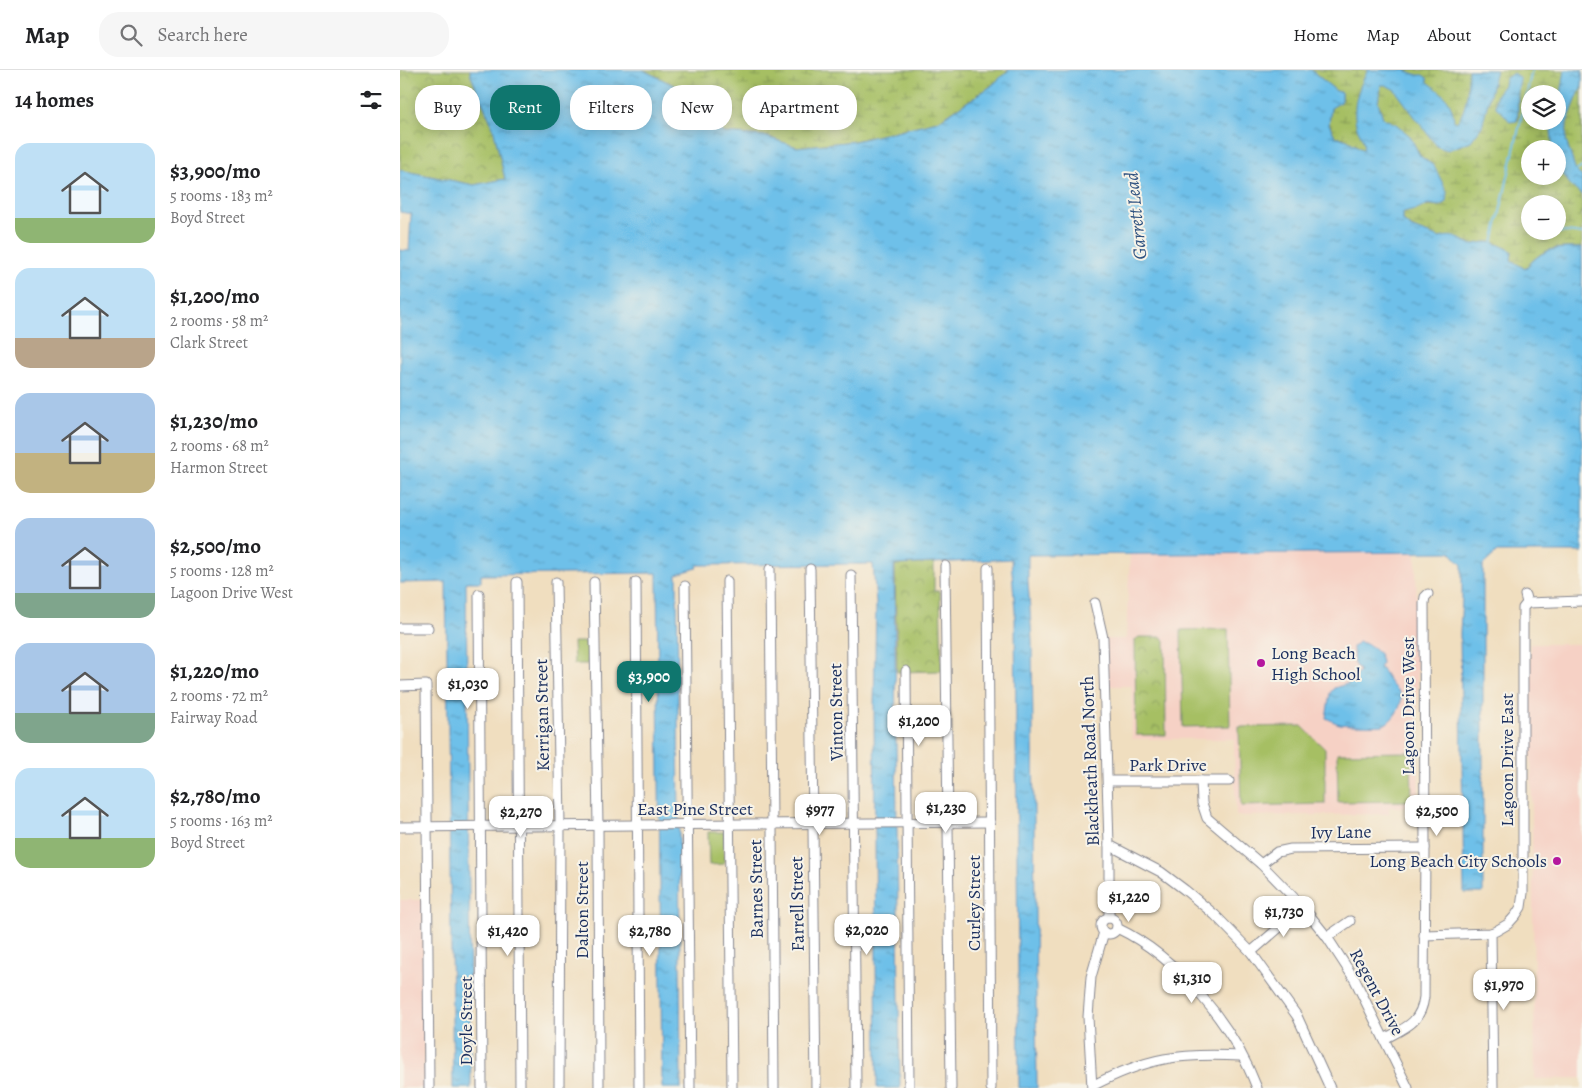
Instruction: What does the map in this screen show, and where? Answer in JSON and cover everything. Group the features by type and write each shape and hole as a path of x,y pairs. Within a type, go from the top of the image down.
{"street":[{"path":"945,566 951,1088"},
{"name":"Curley Street","path":"988,568 991,1088"},
{"name":"Barnes Street","path":"770,569 774,1088"},
{"name":"Farrell Street","path":"810,569 816,1088"},
{"name":"Vinton Street","path":"851,575 856,1088"},
{"path":"727,581 732,1088"},
{"path":"517,582 520,1088"},
{"name":"Kerrigan Street","path":"556,582 560,826 559,1088"},
{"name":"Dalton Street","path":"594,582 598,826 598,1088"},
{"path":"636,582 639,1088"},
{"path":"685,586 685,825 690,1088"},
{"name":"Doyle Street","path":"479,594 478,827 482,1088"},
{"name":"Lagoon Drive West","path":"1384,1039 1412,1024 1421,1011 1424,997 1426,848 1424,603 1425,597 1428,594"},
{"name":"Lagoon Drive East","path":"1491,933 1501,929 1512,920 1519,911 1523,900 1523,608 1526,600 1535,602 1582,601"},
{"name":"Blackheath Road North","path":"1096,603 1103,638 1108,781 1109,918"},
{"path":"400,628 428,628"},
{"path":"906,672 904,823 909,1088"},
{"path":"400,686 426,685 429,1088"},
{"name":"Park Drive","path":"1108,781 1229,781"},
{"name":"Regent Drive","path":"1202,781 1202,803 1207,818 1261,864 1303,907 1327,937 1355,980 1408,1088"},
{"name":"East Pine Street","path":"400,827 990,822"},
{"path":"1109,844 1161,872 1185,890 1215,915 1250,952 1297,1016 1330,1088"},
{"name":"Ivy Lane","path":"1261,864 1278,852 1290,849 1426,848"},
{"path":"1250,952 1303,907"},
{"path":"1117,928 1111,934 1104,932 1101,928 1102,923 1109,918 1115,921 1117,928 1153,949 1184,977 1216,1014 1241,1056 1256,1088"},
{"path":"1327,937 1350,920"},
{"path":"1104,932 1091,977 1088,1017 1092,1087 1128,1069 1162,1059 1191,1055 1241,1056"},
{"path":"1424,935 1491,933 1493,1088"}],"shaded area":[{"name":"Long Beach High School","path":"1130,553 1416,553 1419,807 1389,807 1389,814 1236,816 1234,739 1132,739 1132,686 1105,686 1104,639 1126,639"},
{"name":"Long Beach City Schools","path":"1530,644 1582,644 1582,1078 1535,1079"},
{"path":"400,900 423,900 424,1088 400,1088"}],"green space":[{"path":"400,70 470,70 475,85 415,85 415,130 480,130 480,97 490,120 490,130 494,130 505,179 474,185 400,170"},
{"path":"643,70 1009,70 990,87 938,121 855,141 797,147 764,136 723,133 721,130 732,130 732,85 674,85"},
{"path":"1311,70 1582,70 1582,248 1564,248 1544,252 1525,269 1511,260 1512,251 1496,244 1484,242 1472,245 1458,239 1432,236 1411,227 1403,221 1403,213 1425,206 1439,206 1434,166 1420,156 1410,136 1363,150 1347,140 1335,136 1329,124 1331,107 1341,102 1341,93"},
{"path":"934,563 934,591 940,591 942,671 897,672 895,565"},
{"path":"1228,629 1230,726 1183,727 1181,630"},
{"path":"1139,637 1162,637 1165,640 1166,735 1136,735 1135,640"},
{"path":"573,642 587,642 588,664 574,664"},
{"path":"1302,726 1325,749 1325,804 1241,806 1239,727"},
{"path":"1411,752 1412,801 1338,802 1337,753"},
{"path":"708,832 724,832 724,864 709,865"}],"water":[{"name":"Garrett Lead","path":"470,70 643,70 674,85 662,85 662,130 721,130 723,133 764,136 797,147 855,141 938,121 990,87 1009,70 1311,70 1336,91 1341,92 1341,102 1331,108 1329,124 1335,136 1347,140 1363,150 1363,140 1357,128 1355,110 1359,89 1368,70 1404,70 1423,75 1449,102 1454,121 1457,122 1461,117 1465,104 1468,70 1496,70 1482,126 1471,141 1448,150 1438,147 1395,90 1386,85 1381,85 1378,102 1383,118 1396,124 1410,136 1420,156 1434,166 1447,192 1446,202 1439,206 1428,204 1419,209 1403,213 1403,221 1412,228 1440,238 1449,236 1457,238 1472,245 1484,242 1497,244 1512,251 1511,260 1525,269 1538,256 1550,250 1582,248 1582,552 1497,552 1483,565 1483,893 1464,893 1460,633 1462,565 1450,552 1028,555 1032,640 1037,1088 1019,1088 1015,611 1011,559 894,565 900,1088 877,1088 874,708 876,603 873,564 698,565 697,568 677,574 681,1088 662,1088 657,573 481,575 481,582 466,582 471,1088 453,1088 446,582 400,583 400,250 409,251 412,214 400,212 400,170 474,185 505,179 494,130 560,130 560,85 490,85 490,120 480,97 480,85 475,85"},
{"path":"1565,70 1582,70 1582,85 1567,123 1566,141 1552,140 1551,130 1566,130 1566,85 1562,85"},
{"path":"1513,73 1520,78 1518,114 1517,121 1510,122 1496,107 1496,99 1497,94 1504,85 1505,79"},
{"path":"1566,141 1576,171 1582,177 1582,195 1567,180"},
{"path":"1358,642 1366,644 1377,651 1382,663 1379,667 1400,694 1401,703 1397,712 1383,725 1343,724 1326,718 1330,693 1334,688 1350,683 1360,671 1354,664 1353,647"}],"waterway":[{"path":"1493,243 1532,70"},
{"path":"1576,171 1582,167"},
{"path":"1566,232 1582,234"}],"place":[{"name":"Long Beach High School","path":"1261,663"},
{"name":"Long Beach City Schools","path":"1557,861"}]}
